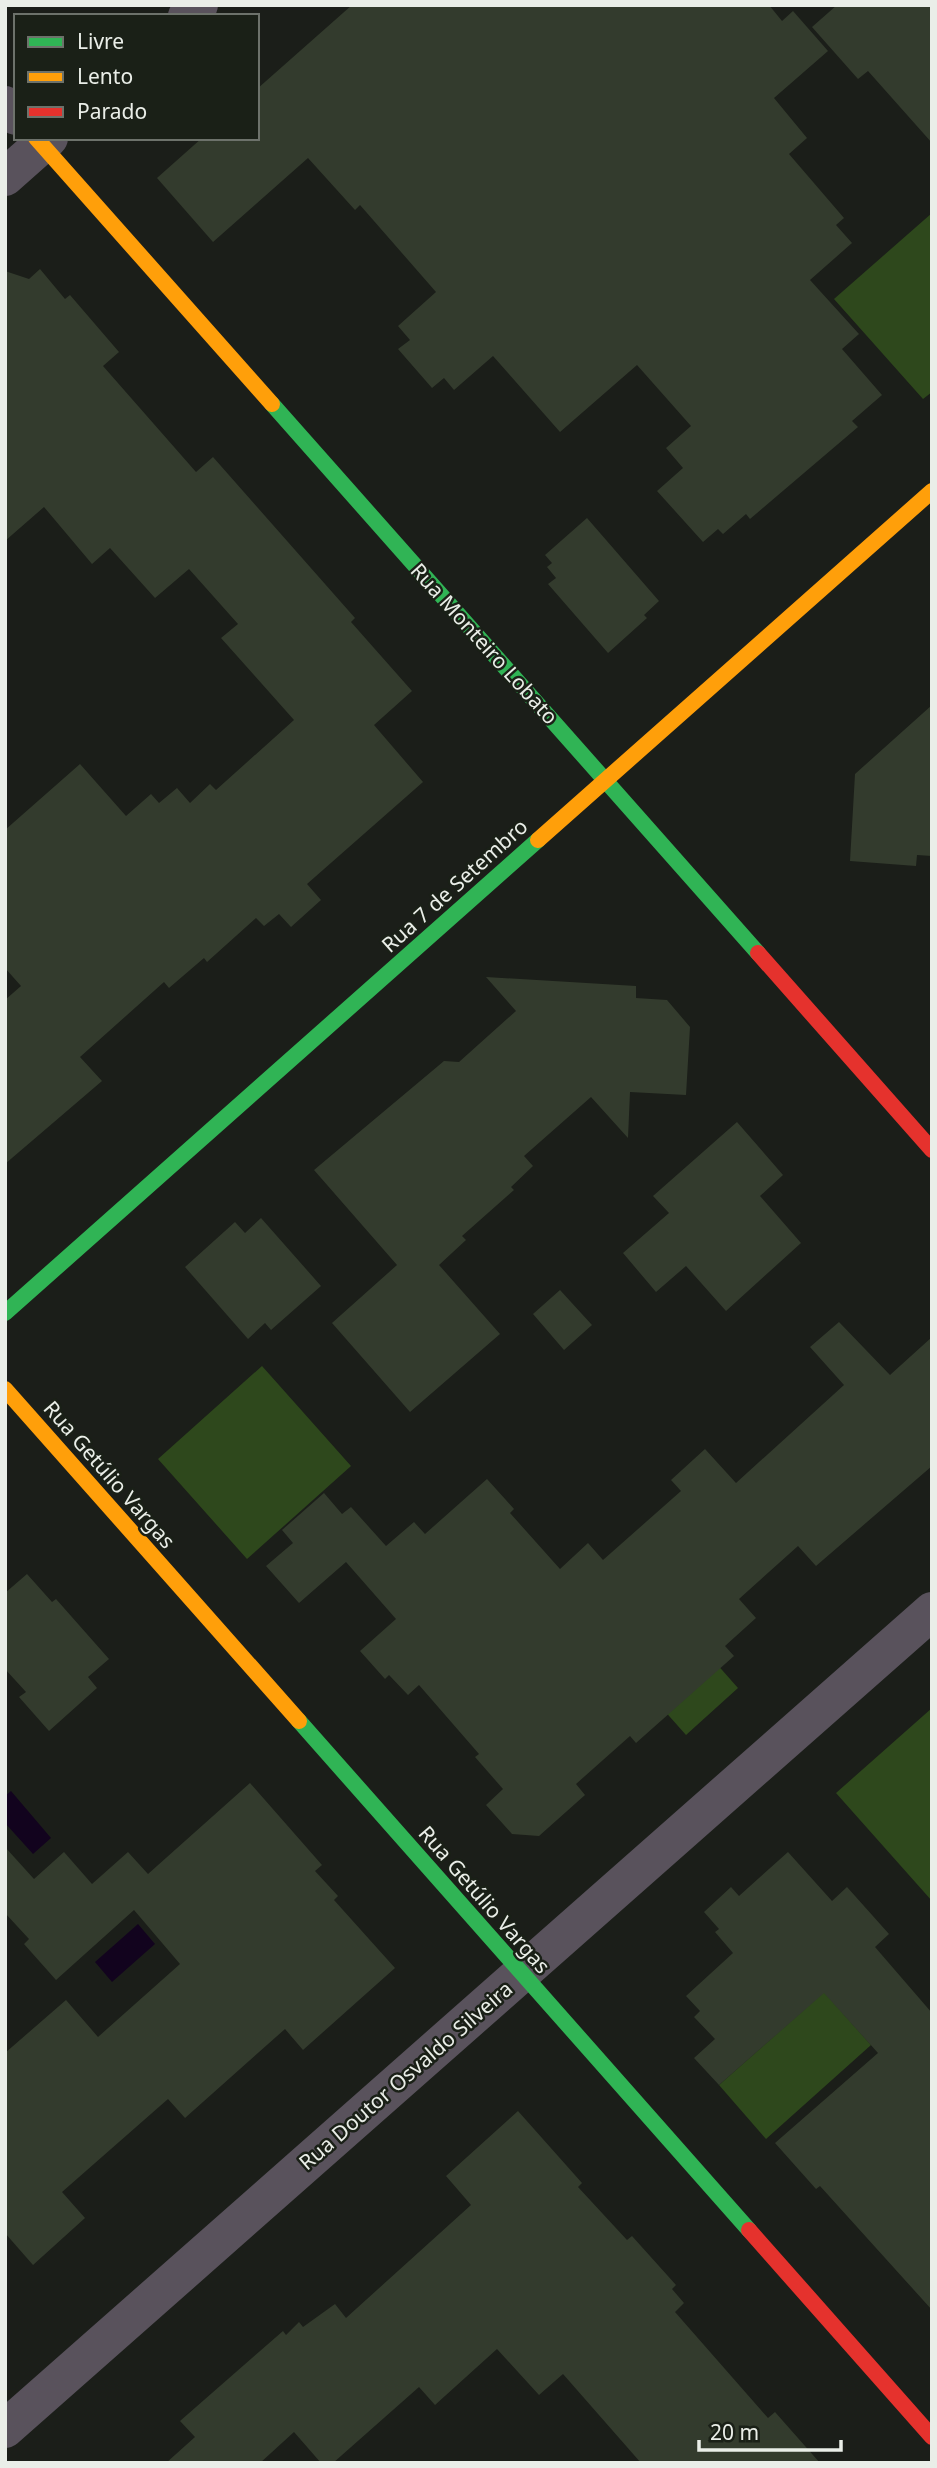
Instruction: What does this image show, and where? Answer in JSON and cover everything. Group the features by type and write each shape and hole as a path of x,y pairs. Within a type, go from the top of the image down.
{"street":[{"path":"5,177 42,140"},
{"name":"Rua Monteiro Lobato","path":"42,140 932,1150"},
{"name":"Rua 7 de Setembro","path":"5,1313 932,491"},
{"name":"Rua Getúlio Vargas","path":"5,1389 932,2437"},
{"name":"Rua Doutor Osvaldo Silveira","path":"5,2429 932,1611"}],"green space":[{"path":"932,213 932,392 923,399 834,299"},
{"path":"262,1366 351,1466 247,1559 158,1459"},
{"path":"645,1583 738,1688 686,1735 590,1627"},
{"path":"932,1708 932,1901 836,1793"},
{"path":"824,1992 871,2045 766,2139 719,2085"}],"shaded area":[{"path":"11,1791 51,1838 33,1854 5,1823 5,1796"},
{"path":"138,1924 155,1944 112,1982 95,1962"}],"building":[{"path":"352,5 769,5 782,21 793,11 828,51 774,98 807,138 789,154 844,218 836,225 852,243 810,280 859,334 842,349 882,395 852,421 858,427 750,519 746,514 723,534 718,529 703,542 657,491 683,468 666,448 691,426 637,365 560,432 493,356 454,390 444,378 432,388 398,349 410,340 398,326 436,292 360,205 355,210 308,158 213,242 157,178 200,140 259,140 259,87"},
{"path":"837,5 932,5 932,143 868,71 858,79 812,27"},
{"path":"40,269 65,299 70,295 119,352 103,366 196,472 213,457 355,618 351,622 412,691 374,725 423,782 307,884 321,900 291,927 279,914 264,926 256,918 207,962 204,958 169,988 164,982 80,1057 102,1081 5,1164 5,1000 21,986 5,968 5,830 80,764 126,816 151,794 159,803 177,788 190,803 210,784 216,790 294,720 221,638 238,624 189,569 155,598 110,548 92,564 44,507 5,541 5,271 29,279"},
{"path":"587,518 659,601 644,615 647,618 608,653 548,584 556,578 547,567 552,563 545,555"},
{"path":"932,705 932,856 917,855 916,866 850,861 855,774"},
{"path":"486,977 636,986 636,998 667,1000 690,1027 686,1095 630,1092 628,1138 591,1097 524,1156 533,1166 511,1187 514,1190 462,1236 466,1240 439,1265 500,1334 410,1412 332,1323 397,1265 314,1170 444,1061 459,1062 516,1011"},
{"path":"737,1122 783,1175 760,1196 801,1243 726,1311 686,1266 656,1292 623,1253 669,1213 653,1196"},
{"path":"261,1218 321,1286 271,1330 265,1323 248,1339 185,1267 235,1222 245,1233"},
{"path":"560,1290 592,1325 564,1350 533,1314"},
{"path":"839,1322 890,1375 932,1337 932,1466 816,1566 798,1546 739,1599 756,1618 725,1646 734,1656 636,1743 630,1736 576,1784 585,1795 539,1836 512,1834 486,1805 503,1789 475,1757 479,1754 419,1685 408,1695 389,1675 385,1679 360,1651 396,1619 346,1562 299,1603 266,1566 293,1543 282,1530 324,1493 342,1514 351,1507 386,1546 414,1522 425,1534 487,1479 514,1509 510,1513 560,1569 588,1543 603,1560 681,1491 671,1480 705,1449 736,1483 844,1385 810,1347"},
{"path":"27,1574 52,1602 56,1599 109,1659 88,1677 97,1688 49,1731 19,1697 26,1692 5,1669 5,1593"},
{"path":"250,1783 322,1865 315,1871 338,1896 334,1900 395,1968 303,2050 285,2029 185,2118 168,2099 62,2192 85,2218 33,2265 5,2233 5,2053 66,2000 98,2037 180,1964 134,1910 56,1980 24,1944 29,1939 5,1913 5,1847 34,1879 64,1852 92,1884 128,1852 148,1874"},
{"path":"788,1852 832,1901 847,1887 889,1934 875,1947 932,2013 932,2310 820,2186 816,2189 775,2143 878,2053 824,1993 719,2085 694,2058 715,2039 694,2017 700,2011 686,1996 733,1953 715,1932 719,1929 704,1912 731,1887 739,1896"},
{"path":"518,2111 582,2183 578,2187 627,2240 632,2236 676,2285 672,2289 684,2303 675,2312 768,2418 775,2412 820,2463 641,2463 563,2374 539,2395 497,2349 435,2405 419,2387 333,2463 321,2463 294,2432 260,2463 166,2463 195,2437 180,2421 283,2331 286,2335 299,2322 303,2327 335,2304 346,2318 471,2205 446,2176"}],"traffic: fast":[{"path":"272,404 758,953"},
{"path":"5,1313 538,840"},
{"path":"299,1721 749,2230"}],"traffic: slow":[{"path":"38,140 272,404"},
{"path":"538,840 932,491"},
{"path":"5,1389 299,1721"}],"traffic: jam":[{"path":"758,953 932,1150"},
{"path":"749,2230 932,2437"}]}
